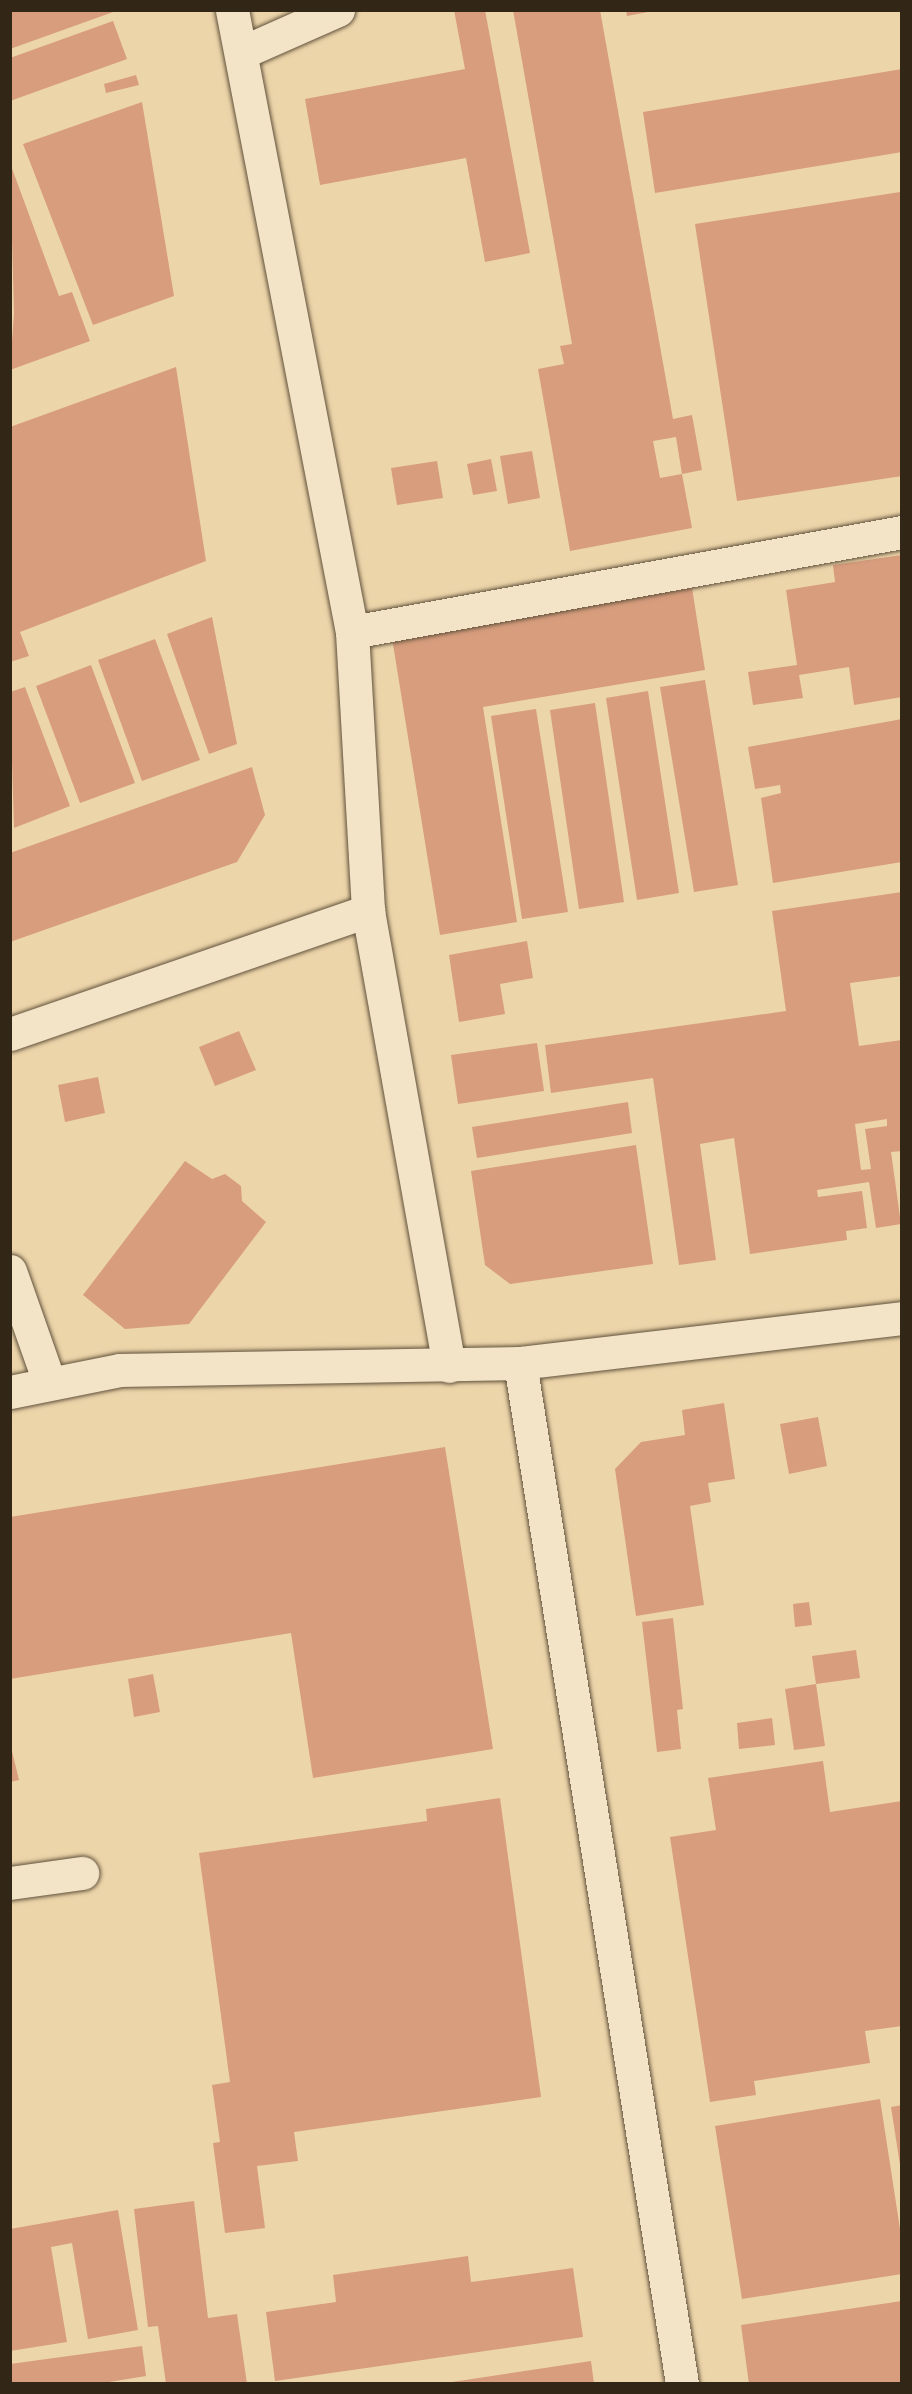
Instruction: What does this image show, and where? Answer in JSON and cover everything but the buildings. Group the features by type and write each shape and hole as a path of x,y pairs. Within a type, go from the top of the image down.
{"street":[{"path":"232,10 243,52 352,632 368,911 449,1366"},
{"path":"243,52 338,10"},
{"path":"352,632 902,532"},
{"path":"10,1034 368,911"},
{"path":"10,1271 49,1382"},
{"path":"10,1392 49,1382 120,1370 164,1367 449,1366 520,1363 902,1318"},
{"path":"520,1363 682,2384"},
{"path":"10,1883 82,1872"}]}
